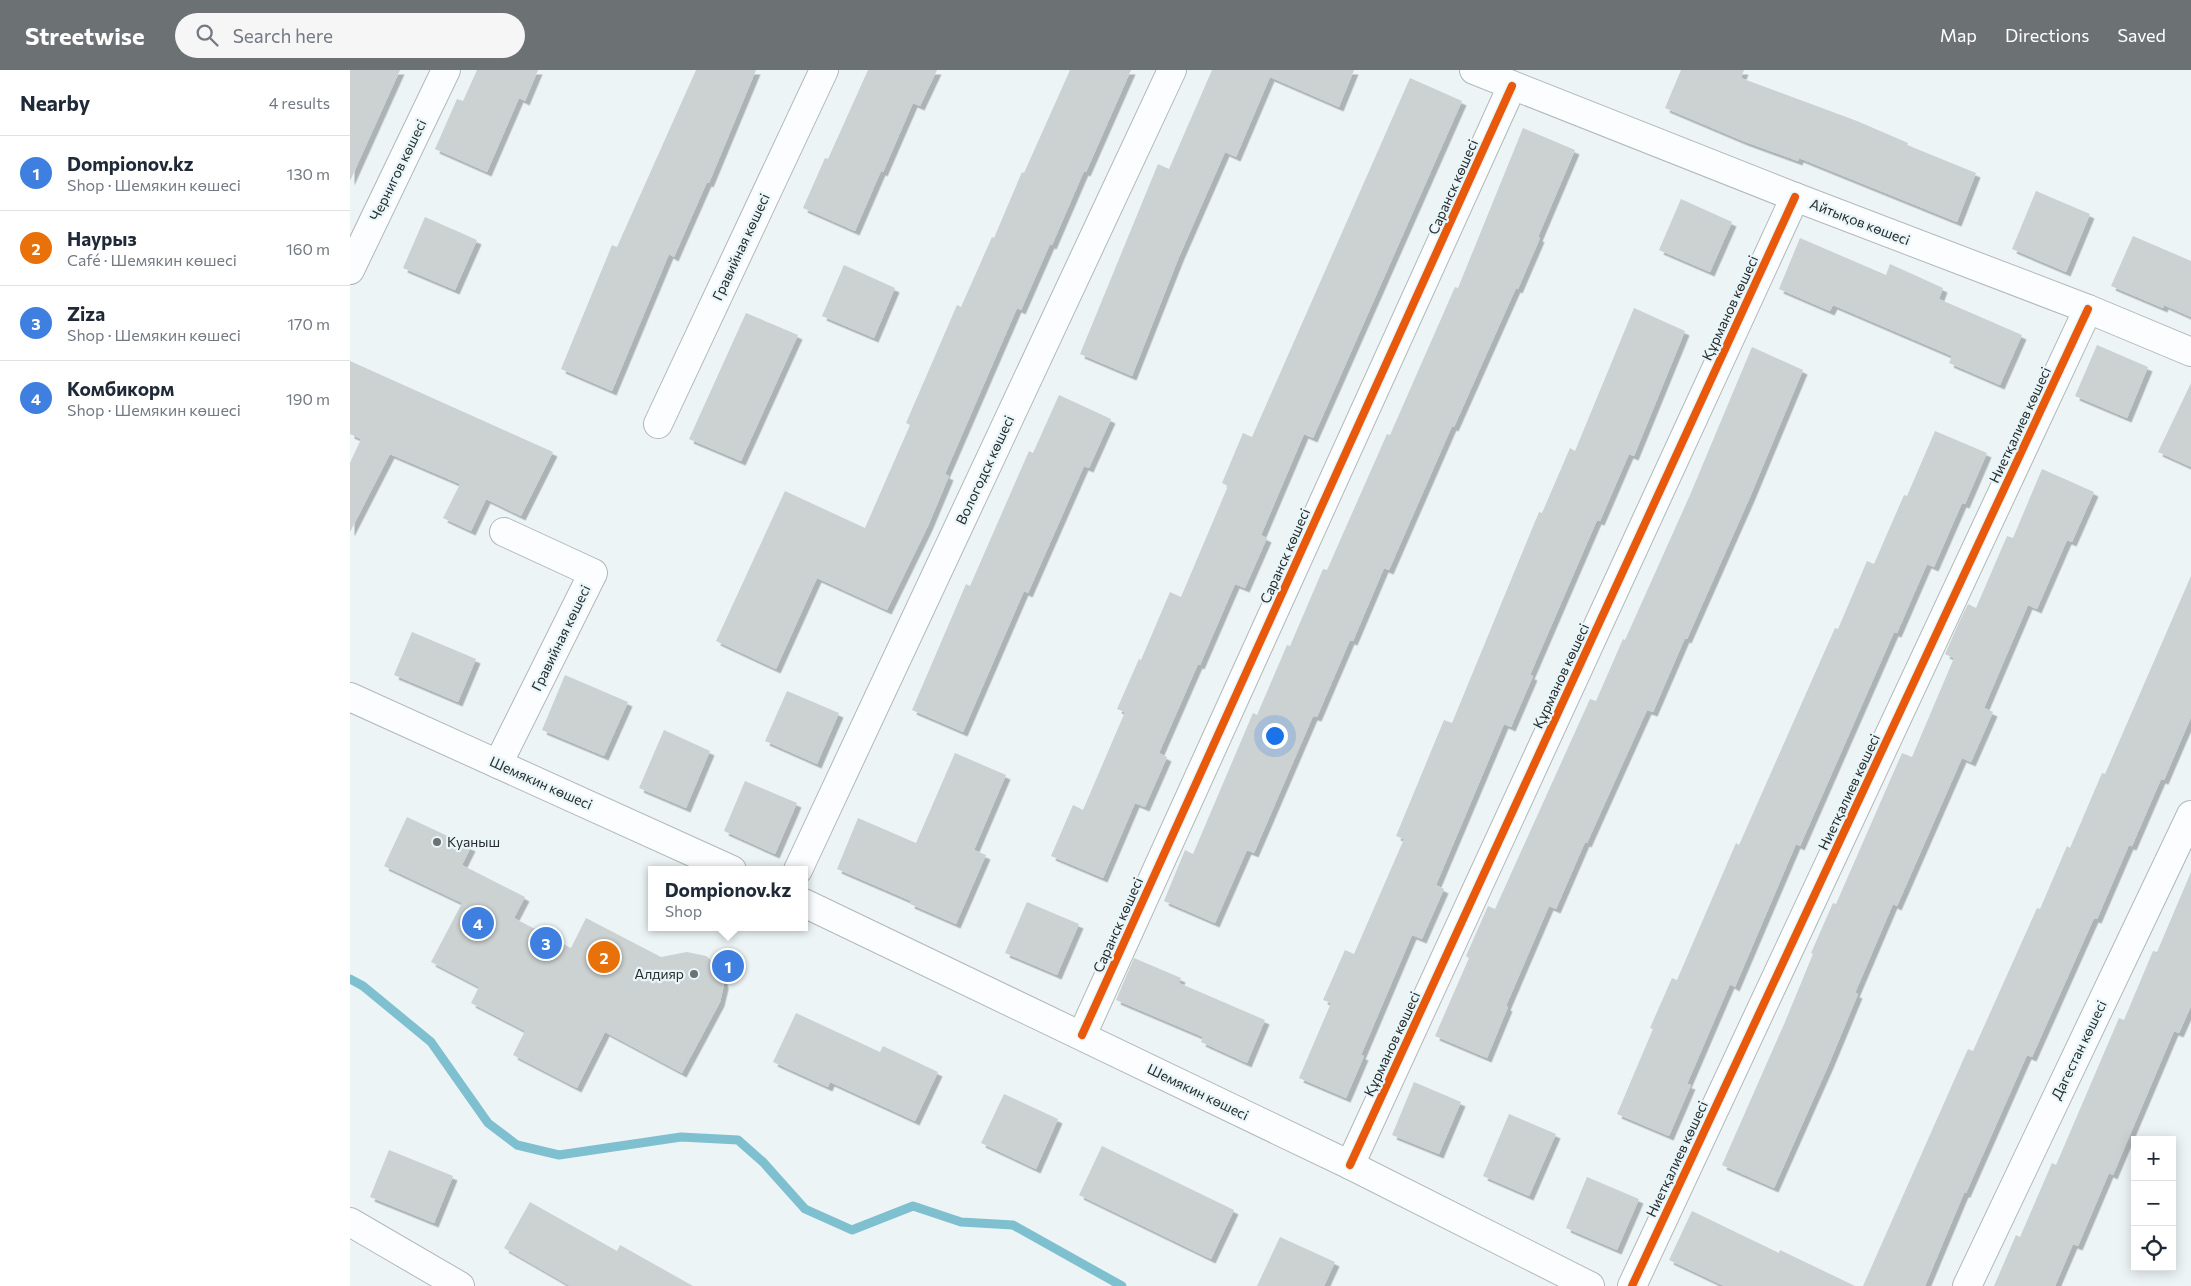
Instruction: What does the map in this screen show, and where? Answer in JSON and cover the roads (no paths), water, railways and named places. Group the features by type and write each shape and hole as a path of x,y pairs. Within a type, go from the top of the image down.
{"street":[{"name":"Чернигов көшесі","path":"350,270 446,70"},
{"name":"Гравийная көшесі","path":"658,424 824,70"},
{"name":"Вологодск көшесі","path":"800,866 1172,70"},
{"name":"Айтықов көшесі","path":"1474,70 1795,197 2088,309 2191,352"},
{"name":"Саранск көшесі","path":"1082,1035 1512,86"},
{"name":"Құрманов көшесі","path":"1350,1166 1795,197"},
{"name":"Ниетқалиев көшесі","path":"1632,1286 2088,309"},
{"name":"Гравийная көшесі","path":"498,764 593,573 504,532"},
{"name":"Шемякин көшесі","path":"350,696 723,866"},
{"name":"Дагестан көшесі","path":"1967,1286 2191,815"},
{"name":"Шемякин көшесі","path":"808,905 1082,1035 1590,1286"},
{"path":"350,1222 460,1286"}],"waterway":[{"path":"350,979 363,986 431,1042 488,1123 517,1145 559,1155 681,1137 738,1140 763,1162 805,1209 852,1230 913,1206 961,1222 1013,1225 1122,1286"}],"place":[{"name":"Куаныш","path":"437,842"},
{"name":"Комбикорм","path":"478,923"},
{"name":"Ziza","path":"546,943"},
{"name":"Наурыз","path":"604,957"},
{"name":"Dompionov.kz","path":"728,966"},
{"name":"Алдияр","path":"694,974"}]}
